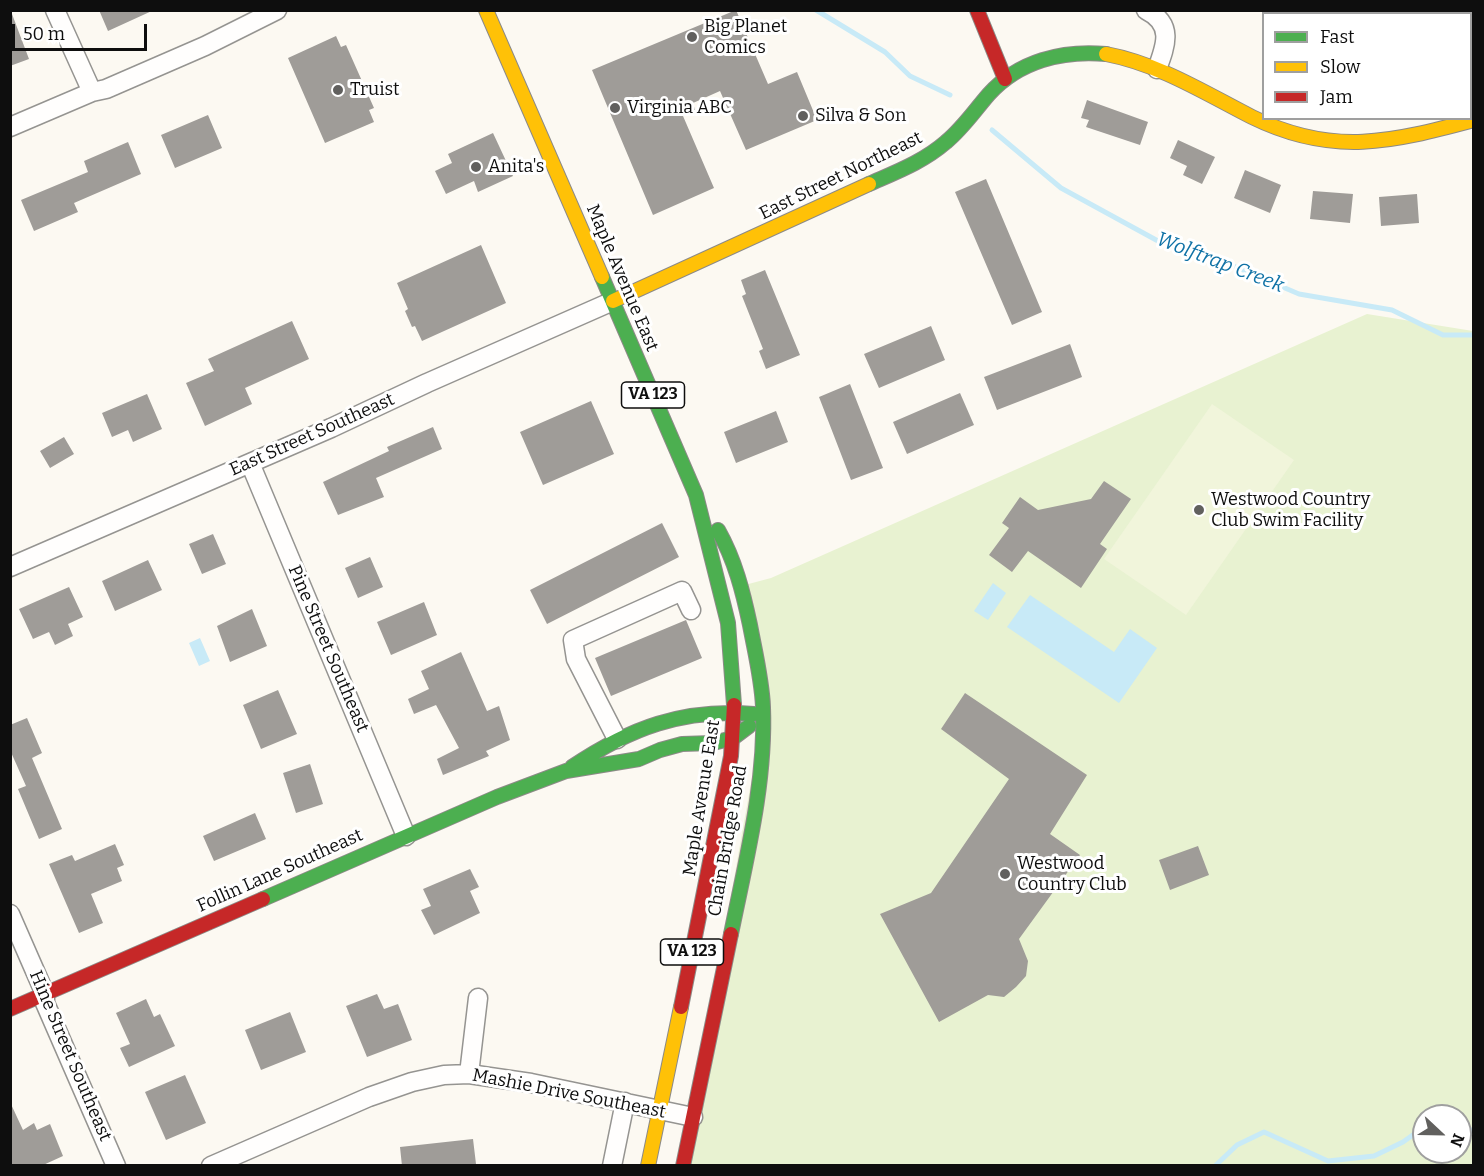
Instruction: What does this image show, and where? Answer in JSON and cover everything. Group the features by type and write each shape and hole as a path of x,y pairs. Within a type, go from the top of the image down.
{"street":[{"path":"55,10 92,92"},
{"path":"10,127 195,51 277,10"},
{"name":"Maple Avenue East","path":"486,10 696,495 728,623 734,711 733,738 719,823 648,1166"},
{"path":"977,10 1005,79"},
{"path":"1153,12 1163,27 1167,39 1157,69"},
{"name":"East Street Northeast","path":"613,301 918,162 940,148 958,131 986,95 1005,79 1028,65 1052,56 1076,52 1102,52 1127,57 1157,69 1260,121 1293,133 1324,139 1364,143 1393,141 1435,124 1473,120"},
{"name":"East Street Southeast","path":"10,567 613,301"},
{"name":"Pine Street Southeast","path":"250,463 406,836"},
{"name":"Chain Bridge Road","path":"682,1166 750,840 758,789 763,715 758,666 746,602 736,567 724,540 696,495"},
{"path":"617,739 576,659 573,640 682,591 691,610"},
{"name":"Follin Lane Southeast","path":"566,771 598,748 657,722 681,716 734,711 763,715"},
{"name":"Follin Lane Southeast","path":"10,1009 496,797 566,771 639,759 682,744 713,743 733,738 763,715"},
{"name":"Hine Street Southeast","path":"10,914 45,994 45,1003 116,1166"},
{"path":"469,1074 478,998"},
{"name":"Mashie Drive Southeast","path":"211,1166 369,1097 423,1079 444,1075 469,1074 531,1083 693,1117"},
{"path":"612,1166 625,1102"}],"green space":[{"name":"Westwood Country Club","path":"1367,314 1473,331 1473,1165 683,1166 763,715 741,586 771,578"},
{"name":"Westwood Country Club Swim Facility","path":"1212,404 1294,460 1186,615 1104,559"}],"water":[{"path":"993,583 1006,593 988,620 974,611"},
{"path":"1030,595 1114,652 1130,629 1157,648 1119,703 1007,627"},
{"path":"200,638 210,661 199,666 189,643"}],"building":[{"path":"99,10 154,10 108,31"},
{"path":"736,10 768,84 797,72 817,120 746,150 720,91 693,103 695,110 683,116 714,188 653,215 592,70"},
{"path":"12,14 29,59 10,66 10,15"},
{"path":"336,36 341,47 346,45 374,108 369,110 374,122 325,143 288,58"},
{"path":"1087,100 1148,122 1140,145 1086,127 1089,120 1081,118"},
{"path":"208,115 222,148 175,168 161,135"},
{"name":"Anita's","path":"493,133 513,176 478,192 474,181 446,194 435,171 452,163 448,154"},
{"path":"1178,140 1215,157 1202,184 1183,175 1187,166 1170,158"},
{"path":"128,142 141,174 74,203 78,212 34,231 21,200 88,172 84,161"},
{"path":"1245,170 1281,185 1270,213 1234,198"},
{"path":"986,179 1042,312 1012,325 955,192"},
{"path":"1313,191 1353,194 1350,223 1310,219"},
{"path":"1417,194 1419,223 1381,226 1379,197"},
{"path":"481,245 506,303 422,341 405,311 408,309 397,283"},
{"path":"765,270 800,355 766,369 759,351 763,349 742,296 746,294 741,280"},
{"path":"292,321 309,359 245,388 252,404 205,426 186,383 214,371 208,359"},
{"path":"931,326 945,360 879,388 864,354"},
{"path":"1070,344 1082,377 997,410 984,377"},
{"path":"850,384 883,468 851,480 819,397"},
{"path":"960,393 974,425 907,454 893,422"},
{"path":"147,394 162,429 133,442 128,430 112,437 102,413"},
{"path":"591,401 614,454 543,485 520,432"},
{"path":"776,411 788,442 736,463 724,432"},
{"path":"433,427 442,449 376,478 384,497 338,515 323,482 389,451 387,447"},
{"path":"64,437 74,454 50,468 40,451"},
{"path":"1104,481 1131,499 1100,544 1107,549 1081,588 1028,551 1012,572 989,555 1009,528 1002,523 1020,497 1038,510 1091,499"},
{"path":"662,523 679,557 547,624 530,590"},
{"path":"213,534 226,564 202,574 189,544"},
{"path":"370,557 383,587 358,598 345,568"},
{"path":"148,560 162,590 115,611 102,581"},
{"path":"69,587 83,617 68,624 73,636 55,645 49,632 33,639 19,609"},
{"path":"424,602 437,635 391,655 377,622"},
{"path":"252,609 267,646 230,662 217,626"},
{"path":"686,620 702,658 611,696 595,658"},
{"path":"461,652 487,711 499,706 510,740 486,751 489,756 443,775 437,759 459,748 436,705 414,714 408,699 429,689 421,671"},
{"path":"278,690 297,734 261,749 243,705"},
{"name":"Westwood Country Club","path":"965,693 1087,775 1050,834 1080,855 1019,939 1028,961 1026,976 1004,997 988,995 939,1022 880,914 931,893 1009,779 941,729"},
{"path":"27,718 42,753 32,758 62,829 39,839 18,789 26,786 10,750 10,725"},
{"path":"310,764 323,804 296,813 283,773"},
{"path":"255,813 266,839 214,861 203,836"},
{"path":"115,844 124,865 117,868 122,881 91,894 103,923 79,933 49,864 72,855 75,861"},
{"path":"1198,846 1209,875 1170,890 1159,860"},
{"path":"470,869 479,887 470,891 480,913 434,935 421,910 431,906 423,889"},
{"path":"377,994 384,1009 398,1004 412,1040 367,1057 346,1006"},
{"path":"146,999 154,1017 160,1014 175,1046 129,1067 120,1048 130,1044 116,1013"},
{"path":"290,1012 306,1052 261,1070 245,1030"},
{"path":"185,1075 206,1123 166,1140 145,1092"},
{"path":"10,1102 23,1130 34,1123 37,1130 50,1124 63,1156 41,1166 10,1166"},
{"path":"473,1139 476,1164 402,1166 400,1147"}],"waterway":[{"name":"Wolftrap Creek","path":"816,10 885,52 910,76 950,95"},
{"name":"Wolftrap Creek","path":"992,130 1061,188 1158,241 1236,267 1299,294 1392,310 1443,335 1474,335"},
{"path":"1215,1166 1237,1145 1264,1132 1328,1161 1374,1156 1412,1136"}],"traffic: fast":[{"path":"869,184 909,166 937,149 958,131 989,94 1014,73 1042,60 1058,56 1106,54"},
{"path":"602,277 696,495 728,623 734,705"},
{"path":"718,530 738,576 758,666 763,707 758,793 749,850 731,934"},
{"path":"572,767 615,741 658,724 704,714 754,714"},
{"path":"263,899 497,797 566,771 639,759 682,744 713,743 733,738 749,726"}],"traffic: slow":[{"path":"486,10 602,277"},
{"path":"1106,54 1163,72 1281,130 1309,137 1363,142 1416,134 1474,120"},
{"path":"613,301 869,184"},
{"path":"648,1166 681,1007"}],"traffic: jam":[{"path":"977,10 1005,79"},
{"path":"681,1007 731,756 734,705"},
{"path":"10,1009 263,899"},
{"path":"683,1166 731,934"}],"place":[{"name":"Big Planet Comics","path":"692,37"},
{"name":"Truist","path":"338,90"},
{"name":"Virginia ABC","path":"615,108"},
{"name":"Silva & Son","path":"803,116"},
{"name":"Anita's","path":"476,167"},
{"name":"Westwood Country Club Swim Facility","path":"1199,510"},
{"name":"Westwood Country Club","path":"1005,874"}]}
